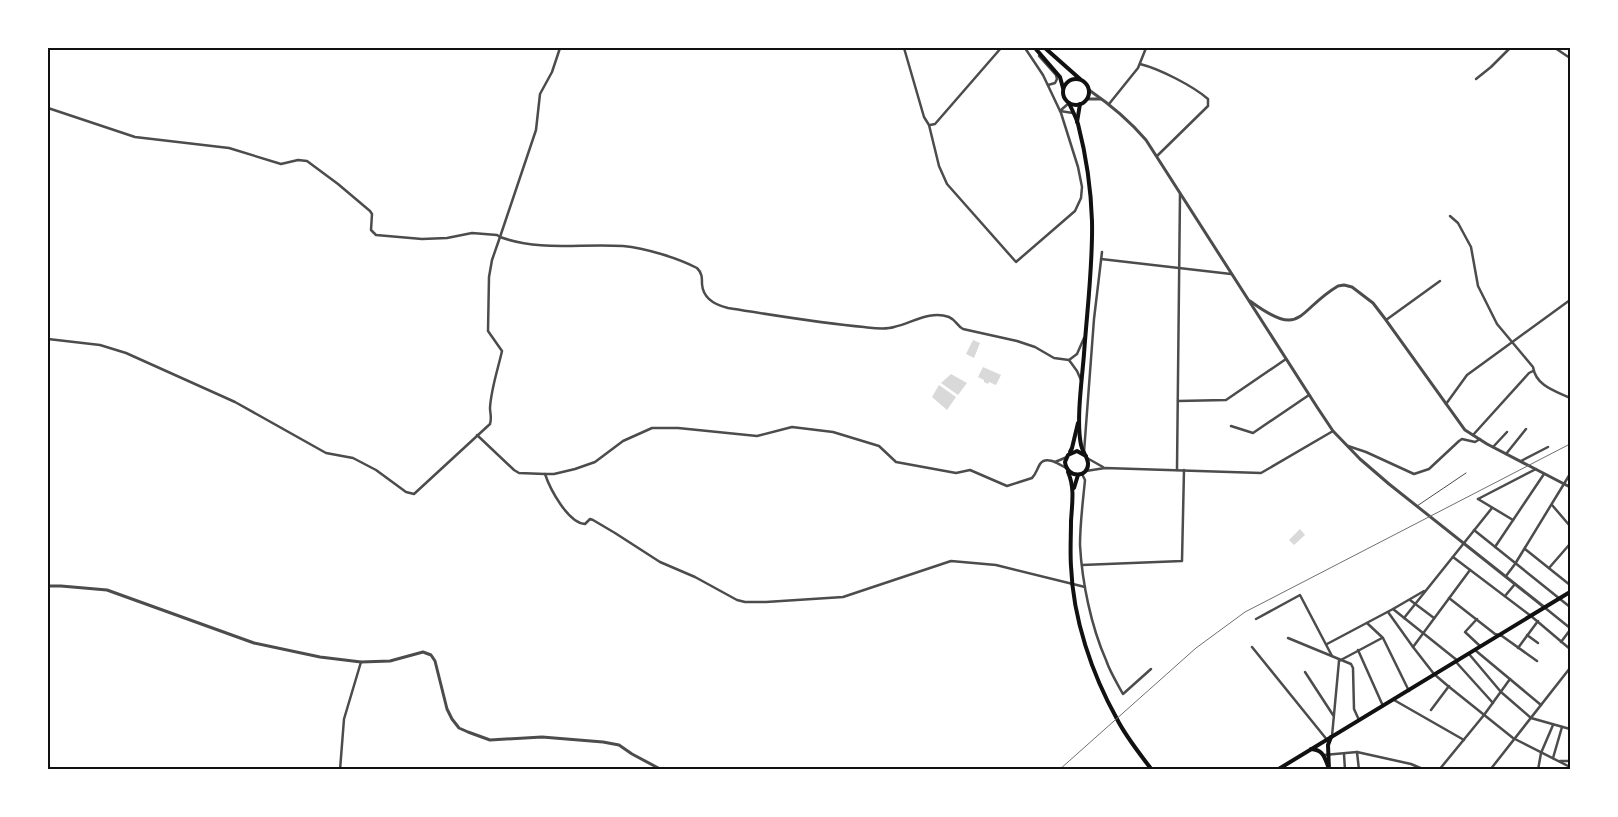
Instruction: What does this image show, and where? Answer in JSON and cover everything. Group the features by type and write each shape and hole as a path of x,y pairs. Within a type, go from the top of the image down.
{"main road":[{"path":"1034,48 1060,76 1064,96 1077,122 1090,194 1092,252 1080,416 1081,447 1088,467 1082,473 1073,490"},
{"path":"1045,48 1086,84 1088,90 1087,99 1076,105 1069,103"},
{"path":"1063,88 1072,80 1080,80"},
{"path":"1077,122 1080,104"},
{"path":"1080,416 1072,448 1065,462 1072,480 1073,490 1071,549 1073,588 1085,642 1099,682 1122,729 1152,770"},
{"path":"1068,456 1077,452 1085,455"},
{"path":"1067,470 1073,474 1082,473"},
{"path":"1277,770 1570,592"},
{"path":"1326,754 1329,748 1329,739"},
{"path":"1323,742 1329,748"},
{"path":"1323,742 1329,769"},
{"path":"1311,749 1326,754"}],"street":[{"path":"48,339 100,345 126,353 235,402 326,453 353,458 376,470 406,492 414,494 491,421 490,408 502,351 488,331 489,277 492,260 536,130 540,94 552,72 560,48"},
{"path":"904,48 924,117 929,124 939,166 947,184 1016,262 1075,211 1081,198 1082,188 1078,167 1060,111 1048,85 1025,48"},
{"path":"929,124 935,124 1001,48"},
{"path":"1034,48 1056,75 1055,82 1048,85"},
{"path":"1109,104 1138,68 1146,48"},
{"path":"1476,79 1510,48"},
{"path":"1556,48 1570,58"},
{"path":"1140,64 1196,90 1208,99 1208,106 1157,156"},
{"path":"1088,90 1128,120 1157,156 1333,431 1389,484 1570,629 1561,642"},
{"path":"1087,99 1102,99"},
{"path":"1060,111 1069,103"},
{"path":"48,108 135,137 229,148 281,164 298,160 308,161 370,211 372,214 371,230 376,235 431,239 476,233 493,234 512,242 537,246 622,246 648,251 697,268 701,272 702,286 705,294 713,303 728,308 863,327 886,328 916,319 945,316 952,318 960,328 1036,347 1054,358 1070,360 1077,354 1085,335"},
{"path":"1060,111 1073,113"},
{"path":"1177,470 1180,193"},
{"path":"1450,216 1458,223 1471,247 1478,286 1496,324 1533,367 1533,371 1544,386 1570,398"},
{"path":"1102,252 1094,319 1085,455 1104,468"},
{"path":"1101,259 1232,274"},
{"path":"1386,320 1440,281"},
{"path":"1248,299 1265,312 1278,318 1293,320 1301,317 1332,290 1344,285 1352,287 1367,298 1386,320 1465,430 1493,447 1570,487"},
{"path":"1446,404 1467,375 1570,300"},
{"path":"1178,401 1226,400 1286,359"},
{"path":"1070,360 1082,383"},
{"path":"1473,435 1529,373 1533,371"},
{"path":"1231,426 1253,433 1309,395"},
{"path":"477,434 519,473 554,474 575,469 595,462 624,442 652,428 678,428 757,436 792,428 833,432 879,446 896,462 956,473 970,470 1007,486 1032,478 1041,462 1045,460 1055,462 1067,470"},
{"path":"1506,454 1526,429"},
{"path":"1151,669 1123,694 1106,660 1097,636 1082,565 1080,543 1086,480 1082,473 1104,468 1261,473 1333,431"},
{"path":"1493,447 1507,432"},
{"path":"1345,444 1414,474 1429,469 1459,441 1476,442 1480,439"},
{"path":"1521,461 1548,447"},
{"path":"1055,462 1068,456"},
{"path":"1513,520 1478,499 1536,469"},
{"path":"1082,565 1182,560 1184,470"},
{"path":"545,474 555,496 578,522 585,524 593,520 615,532 660,562 695,577 741,601 766,602 843,597 951,561 996,565 1086,587"},
{"path":"1495,547 1544,474"},
{"path":"1506,576 1516,564 1570,474"},
{"path":"1552,505 1570,526"},
{"path":"1404,618 1492,508"},
{"path":"1474,530 1570,607"},
{"path":"1548,568 1569,545"},
{"path":"1524,549 1570,585"},
{"path":"1453,557 1538,621 1570,649"},
{"path":"1413,647 1470,569"},
{"path":"1505,596 1515,584"},
{"path":"48,586 107,590 254,643 320,657 361,662 390,661 423,652 431,655 439,670 447,709 459,728 490,740 542,737 619,745 662,770"},
{"path":"1327,644 1428,589"},
{"path":"1256,619 1300,595 1327,644 1332,657"},
{"path":"1449,598 1495,634 1500,635 1537,661"},
{"path":"1410,600 1434,618"},
{"path":"1393,609 1457,661 1493,703"},
{"path":"1388,612 1434,674 1513,738 1570,768"},
{"path":"1477,619 1465,632 1480,647"},
{"path":"1518,648 1538,621"},
{"path":"1367,623 1383,638 1409,691"},
{"path":"1527,635 1538,643"},
{"path":"1288,638 1339,661 1351,664 1354,709 1359,720"},
{"path":"1339,661 1383,638"},
{"path":"1252,647 1329,739"},
{"path":"1358,650 1383,706"},
{"path":"1475,650 1541,705"},
{"path":"1469,654 1501,692 1531,718 1570,730"},
{"path":"1329,739 1334,715 1339,661"},
{"path":"340,770 344,719 361,662"},
{"path":"1490,770 1513,738 1570,668"},
{"path":"1305,672 1334,715"},
{"path":"1439,770 1484,715 1510,679"},
{"path":"1431,710 1449,686"},
{"path":"1394,700 1464,740"},
{"path":"1538,770 1541,753 1552,725"},
{"path":"1552,758 1562,727"},
{"path":"1329,748 1337,754"},
{"path":"1326,754 1357,752 1411,764 1425,770"},
{"path":"1357,752 1359,770"},
{"path":"1344,753 1345,770"},
{"path":"1557,760 1570,762"}],"lane":[{"path":"1417,506 1466,473"}],"shaded area":[{"path":"973,340 980,343 974,358 966,354"},
{"path":"983,367 1001,375 996,385 989,382 988,384 978,377"},
{"path":"951,374 967,383 958,395 941,383"},
{"path":"939,385 956,397 947,410 932,397"},
{"path":"1300,529 1305,535 1294,545 1289,540"}],"railway":[{"path":"1059,770 1196,648 1245,612 1570,444"}]}
